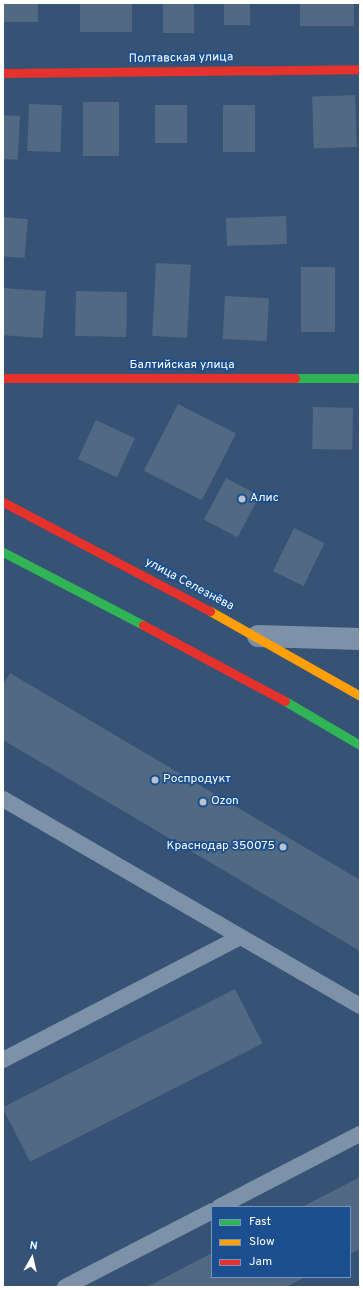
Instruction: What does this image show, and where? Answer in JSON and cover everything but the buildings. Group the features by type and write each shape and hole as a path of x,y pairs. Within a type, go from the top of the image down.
{"main road":[{"name":"Полтавская улица","path":"3,73 360,70"},
{"name":"Балтийская улица","path":"3,378 360,378"},
{"name":"улица Селезнёва","path":"3,502 258,636 360,696"},
{"path":"5,558 238,674 360,745"}],"street":[{"path":"258,636 360,640"}],"lane":[{"path":"3,799 360,1006"},
{"path":"3,1060 240,936"},
{"path":"221,1206 360,1134"},
{"path":"65,1287 211,1212"}],"traffic: fast":[{"path":"295,378 360,378"},
{"path":"3,552 143,625"},
{"path":"285,701 360,745"}],"traffic: slow":[{"path":"210,611 360,696"}],"traffic: jam":[{"path":"3,73 360,69"},
{"path":"3,378 295,378"},
{"path":"3,502 210,611"},
{"path":"143,625 285,701"}],"place":[{"name":"Алис","path":"242,499"},
{"name":"Роспродукт","path":"155,780"},
{"name":"Ozon","path":"203,802"},
{"name":"Краснодар 350075","path":"283,847"}]}
